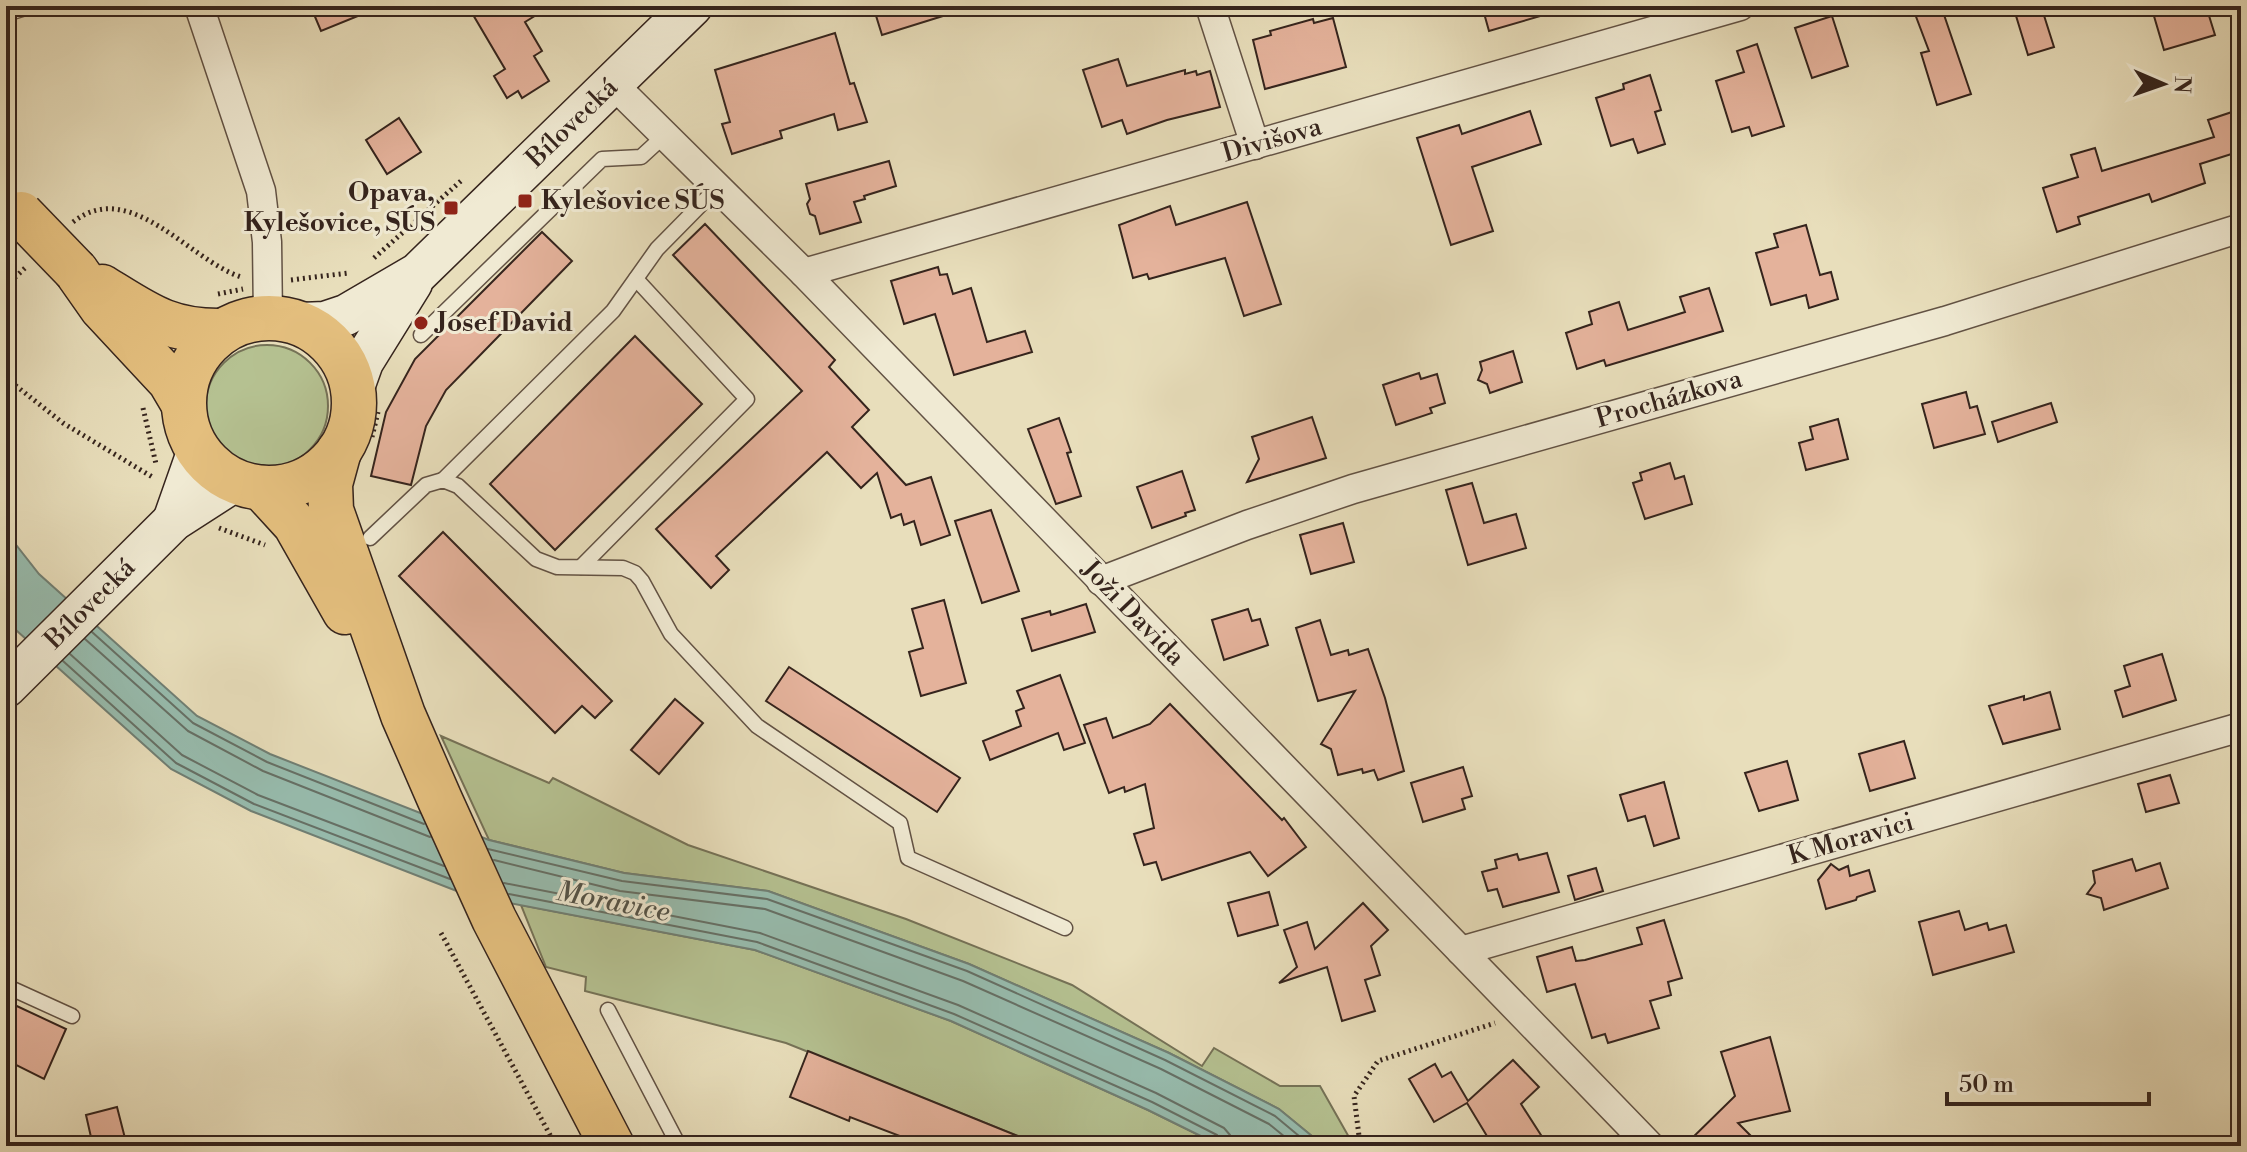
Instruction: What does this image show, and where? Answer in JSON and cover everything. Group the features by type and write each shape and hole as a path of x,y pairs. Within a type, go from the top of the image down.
{"main road":[{"name":"Bílovecká","path":"248,485 284,487 304,481 323,468 339,451 353,416 353,390 357,375 369,350 418,273 692,6"},
{"path":"14,206 76,271 102,308 170,381 183,403"},
{"path":"76,271 168,325 188,330 222,331"},
{"name":"Bílovecká","path":"222,331 279,307 325,322 346,315 418,273"},
{"name":"Bílovecká","path":"279,307 323,336 340,355 353,390"},
{"path":"222,331 206,345 194,362 186,382 183,403 187,427 198,450 214,468 248,485 295,524 403,715"},
{"path":"173,521 198,450"},
{"path":"339,451 330,484 331,510 403,715 516,962 612,1146"},
{"path":"173,521 248,485"},
{"name":"Bílovecká","path":"6,687 173,521"}],"street":[{"path":"199,6 261,191 279,307"},
{"path":"1210,6 1255,145"},
{"name":"Divišova","path":"804,273 1740,6"},
{"name":"Joži Davida","path":"613,84 804,273 1650,1146"},
{"name":"Procházkova","path":"1101,581 1247,525 1353,489 1945,321 2241,228"},
{"name":"K Moravici","path":"1461,951 2241,727"}],"lane":[{"path":"6,14 32,6"},
{"path":"421,335 602,159 641,157 665,135"},
{"path":"370,538 426,485 443,480 613,311 657,249 718,187"},
{"path":"581,567 747,399 636,279"},
{"path":"443,480 458,486 536,559 557,567 623,568 635,573 671,634 757,726 900,823 908,858 1065,928"},
{"path":"6,986 72,1016"},
{"path":"608,1010 679,1146"}],"path":[{"path":"367,264 465,178"},
{"path":"68,226 91,211 124,209 159,227 222,268 246,278 279,307 336,276 359,269"},
{"path":"6,378 63,423 152,477"},
{"path":"441,933 556,1146"},
{"path":"1363,1146 1354,1096 1378,1061 1523,1014"}],"green space":[{"path":"267,345 290,350 310,363 323,383 328,406 323,429 310,449 290,462 267,467 244,462 224,449 211,429 206,406 211,383 224,363 244,350"},
{"path":"441,736 549,783 553,778 688,845 906,919 1072,985 1202,1066 1214,1048 1280,1086 1320,1086 1354,1146 1324,1146 1279,1109 1169,1053 969,964 768,891 624,873 489,840"},
{"path":"521,905 755,950 951,1021 1221,1146 1043,1146 786,1043 585,991 586,977 546,967"}],"water":[{"name":"Moravice","path":"6,532 39,574 197,716 270,754 489,840 624,873 768,891 969,964 1169,1053 1279,1109 1324,1146 1221,1146 951,1021 755,950 467,895 251,811 171,769 7,622"}],"building":[{"path":"327,6 380,7 321,31 313,12"},
{"path":"483,6 551,6 525,22 542,51 534,56 549,81 522,98 518,91 507,98 494,76 505,69 472,13"},
{"path":"873,6 958,6 959,11 882,35"},
{"path":"1482,6 1553,6 1554,12 1489,31"},
{"path":"1912,6 1941,6 1971,94 1937,105 1921,53 1929,51"},
{"path":"2013,6 2041,6 2054,47 2028,55"},
{"path":"2151,6 2206,6 2215,35 2164,50"},
{"path":"1832,16 1848,66 1812,78 1795,28"},
{"path":"1333,18 1346,67 1265,89 1253,40 1271,35 1270,31 1313,19 1314,23"},
{"path":"835,33 850,84 854,83 867,122 838,130 834,114 780,131 782,138 732,154 722,124 730,122 715,70"},
{"path":"1757,44 1784,126 1752,136 1749,127 1732,132 1716,81 1744,72 1737,51"},
{"path":"1118,59 1127,86 1185,70 1185,74 1196,71 1197,75 1210,71 1220,107 1127,134 1122,120 1102,127 1083,70"},
{"path":"1650,75 1661,110 1655,112 1665,144 1638,153 1633,139 1611,146 1596,98 1624,89 1623,84"},
{"path":"2241,109 2241,151 2200,164 2205,183 2152,202 2149,194 2078,217 2080,224 2057,232 2043,188 2078,177 2071,155 2095,148 2102,171 2214,137 2208,120"},
{"path":"1530,111 1541,144 1472,167 1493,231 1451,245 1417,138 1459,125 1462,134"},
{"path":"399,118 421,152 387,174 366,140"},
{"path":"889,161 896,186 854,202 861,222 820,234 815,216 810,214 807,204 810,199 806,184"},
{"path":"1247,202 1281,304 1244,316 1225,258 1149,279 1147,274 1133,278 1119,225 1170,206 1176,225"},
{"path":"705,224 835,360 829,367 869,410 852,427 906,485 931,477 950,535 921,545 914,521 904,525 901,514 891,518 877,473 861,488 827,452 716,556 729,570 711,588 656,529 802,391 673,255"},
{"path":"1806,225 1820,275 1831,272 1838,299 1809,308 1806,295 1771,305 1756,253 1778,247 1774,234"},
{"path":"542,232 572,261 446,390 426,426 411,485 371,476 386,412 415,359"},
{"path":"938,267 940,275 947,274 953,294 971,288 987,342 1025,331 1032,352 954,375 935,314 904,324 891,281"},
{"path":"1709,288 1723,331 1606,366 1604,360 1577,369 1566,333 1592,324 1589,312 1619,302 1628,330 1685,312 1680,297"},
{"path":"635,336 702,404 555,550 490,484"},
{"path":"1513,351 1522,382 1490,393 1487,384 1478,380 1482,370 1480,362"},
{"path":"1419,373 1421,379 1437,374 1445,403 1430,408 1432,413 1396,425 1383,385"},
{"path":"1966,392 1970,408 1977,406 1985,434 1934,448 1922,404"},
{"path":"2051,403 2057,422 1998,442 1992,422"},
{"path":"1312,417 1326,458 1247,482 1259,459 1252,437"},
{"path":"1059,418 1081,496 1056,504 1028,429"},
{"path":"1838,419 1848,459 1806,470 1799,443 1813,439 1810,427"},
{"path":"1670,463 1675,479 1684,476 1692,504 1645,519 1633,483 1642,480 1640,473"},
{"path":"1182,471 1195,510 1152,528 1137,487"},
{"path":"1472,483 1484,523 1516,514 1526,548 1468,565 1446,490"},
{"path":"991,510 1019,591 982,603 955,521"},
{"path":"1343,523 1354,562 1311,574 1300,535"},
{"path":"443,532 612,701 595,718 582,706 555,733 399,576"},
{"path":"944,600 966,683 921,696 909,652 923,648 912,609"},
{"path":"1086,604 1095,632 1032,651 1022,619 1050,611 1051,615"},
{"path":"1248,609 1252,621 1260,619 1268,645 1224,660 1212,620"},
{"path":"1320,620 1331,655 1348,650 1349,655 1368,649 1385,698 1404,771 1378,780 1374,770 1363,773 1362,769 1338,775 1331,749 1321,744 1355,691 1318,701 1296,628"},
{"path":"2162,654 2176,700 2123,717 2115,691 2130,686 2124,666"},
{"path":"789,667 960,778 937,812 766,701"},
{"path":"1060,675 1085,743 1064,750 1058,733 990,760 983,741 1021,726 1016,711 1024,708 1017,691"},
{"path":"2050,692 2060,729 2003,744 1989,706"},
{"path":"675,699 703,723 659,774 631,750"},
{"path":"1170,704 1282,820 1284,818 1306,847 1268,876 1250,852 1162,880 1156,862 1144,865 1134,834 1154,828 1145,784 1125,792 1124,787 1109,793 1084,725 1106,718 1113,738 1150,724"},
{"path":"1904,741 1915,778 1870,791 1859,754"},
{"path":"1787,761 1798,800 1759,811 1745,773"},
{"path":"1463,767 1472,796 1462,799 1465,809 1423,822 1411,783"},
{"path":"2170,775 2179,803 2146,812 2138,784"},
{"path":"1664,782 1679,838 1654,846 1645,816 1628,821 1620,795"},
{"path":"1547,853 1559,892 1503,907 1497,889 1488,891 1482,872 1497,868 1495,860 1517,854 1519,860"},
{"path":"2132,859 2136,871 2160,863 2168,888 2104,910 2101,898 2087,894 2095,883 2093,871"},
{"path":"1831,864 1839,870 1848,866 1850,876 1869,870 1875,891 1826,909 1818,880"},
{"path":"1596,868 1603,891 1575,900 1568,876"},
{"path":"1269,892 1278,925 1238,936 1228,903"},
{"path":"1363,903 1388,930 1371,946 1380,975 1365,980 1375,1011 1342,1021 1327,967 1279,983 1297,967 1284,930 1307,922 1315,949"},
{"path":"1959,911 1965,930 1987,923 1989,930 2006,925 2014,952 1933,975 1919,922"},
{"path":"1664,920 1682,978 1668,982 1671,995 1650,1001 1659,1028 1608,1043 1605,1034 1592,1038 1575,984 1547,992 1537,957 1572,947 1576,961 1585,960 1642,944 1637,928"},
{"path":"6,1001 66,1029 44,1079 6,1060"},
{"path":"1770,1037 1790,1111 1738,1123 1761,1146 1684,1146 1735,1096 1721,1052"},
{"path":"808,1051 1040,1146 926,1146 850,1117 849,1121 790,1097"},
{"path":"1513,1060 1539,1087 1521,1104 1548,1146 1493,1146 1467,1103 1434,1122 1409,1079 1435,1064 1442,1077 1451,1072 1468,1101"},
{"path":"117,1107 127,1146 93,1146 86,1115"}],"place":[{"name":"Kylešovice SÚS","path":"525,201"},
{"name":"Opava, Kylešovice, SÚS","path":"451,208"},
{"name":"Josef David","path":"421,323"}]}
